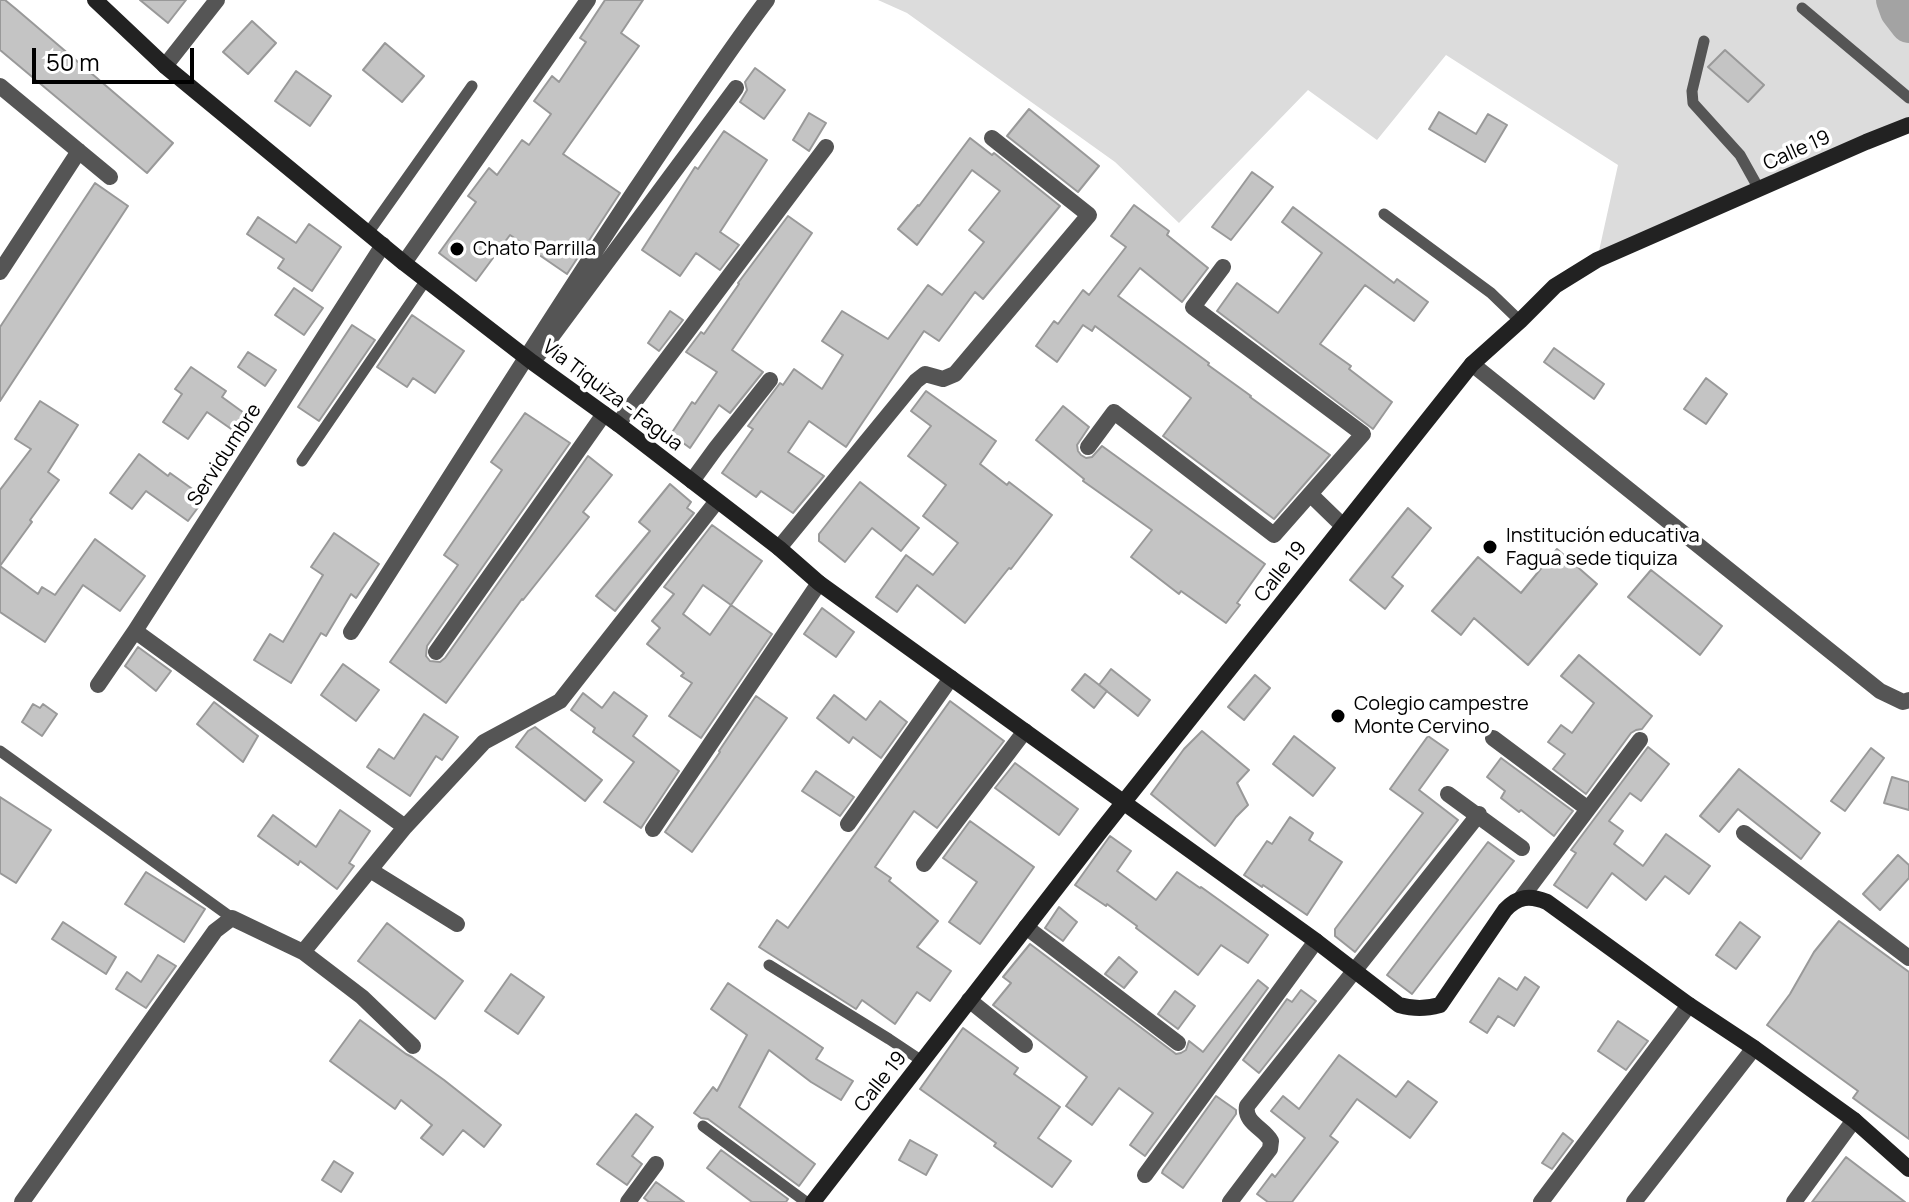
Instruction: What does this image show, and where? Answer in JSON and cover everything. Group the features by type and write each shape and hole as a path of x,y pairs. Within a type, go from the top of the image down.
{"street":[{"name":"Vía Tiquiza - Fagua","path":"95,0 165,66 404,263 779,548 819,583 1316,941 1399,1005 1413,1009 1440,1005 1505,910 1522,897"},
{"path":"165,66 217,0"},
{"path":"404,263 588,0"},
{"path":"351,632 731,47 767,0"},
{"path":"0,86 110,177"},
{"path":"529,359 736,88"},
{"name":"Calle 19","path":"813,1202 1123,802 1472,364 1555,286 1597,260 1909,125"},
{"path":"779,548 916,381 925,374 943,379 955,374 1089,215 992,138"},
{"path":"436,652 611,419 826,147"},
{"path":"0,272 79,151"},
{"name":"Servidumbre","path":"98,685 383,245"},
{"path":"1088,447 1114,412 1274,535 1363,434 1193,307 1223,267"},
{"path":"1472,364 1880,691 1903,702 1909,700"},
{"path":"692,481 770,380"},
{"path":"1310,494 1343,526"},
{"path":"303,952 405,827 484,742 560,701 717,501"},
{"path":"653,829 819,583"},
{"path":"135,631 405,827"},
{"path":"848,824 951,678"},
{"path":"924,864 1025,731"},
{"path":"1493,738 1588,809"},
{"path":"1522,897 1640,740"},
{"path":"1448,794 1522,848"},
{"path":"1230,1202 1270,1149 1268,1136 1248,1118 1247,1106 1479,814"},
{"path":"1744,833 1909,958"},
{"path":"370,870 457,924"},
{"path":"1522,897 1536,897 1547,902 1854,1120 1909,1169"},
{"path":"22,1202 215,931 232,918 303,952 362,997 413,1046"},
{"path":"1026,927 1178,1043"},
{"path":"1145,1175 1316,941"},
{"path":"969,1000 1025,1045"},
{"path":"1541,1202 1689,1005"},
{"path":"1634,1202 1754,1048"},
{"path":"1794,1202 1854,1120"},
{"path":"628,1202 656,1164"}],"lane":[{"path":"1802,8 1909,98"},
{"path":"1704,41 1692,91 1693,103 1740,155 1759,189"},
{"path":"368,233 472,86"},
{"path":"1384,214 1491,293 1520,321"},
{"path":"302,461 426,280"},
{"path":"1,754 232,918"},
{"path":"769,965 922,1061"},
{"path":"703,1126 806,1202"}],"shaded area":[{"path":"878,0 1909,0 1909,125 1597,260 1618,165 1446,55 1377,140 1308,90 1179,223 1115,162 907,13"}],"building":[{"path":"0,0 5,0 16,9 173,143 147,173 0,50"},
{"path":"140,0 186,0 168,23"},
{"path":"605,0 643,0 621,33 639,46 563,154 620,193 567,274 510,235 476,281 439,253 476,202 468,196 489,168 497,175 522,140 529,145 551,114 534,101 552,76 559,82 586,42 580,38"},
{"path":"252,21 276,43 248,74 223,52"},
{"path":"385,43 424,76 402,102 363,70"},
{"path":"1725,50 1764,85 1748,102 1708,67"},
{"path":"755,68 785,90 764,119 740,102 747,90 745,82"},
{"path":"296,71 331,96 310,126 275,101"},
{"path":"1029,109 1099,166 1078,192 1007,136"},
{"path":"1439,112 1476,134 1488,114 1507,125 1485,162 1429,129"},
{"path":"809,113 826,123 809,151 793,140"},
{"path":"724,131 767,160 720,232 739,245 720,270 696,253 680,276 642,250 695,167 698,169"},
{"path":"970,138 992,155 994,153 1060,206 983,299 975,292 939,341 924,331 846,447 809,421 788,452 824,476 793,513 761,491 756,497 722,473 753,429 748,426 794,369 822,389 843,355 822,341 842,311 888,339 928,285 942,295 984,242 969,230 1000,191 972,170 917,245 898,229"},
{"path":"1252,172 1273,187 1231,240 1212,227"},
{"path":"95,183 128,206 0,401 0,327"},
{"path":"1134,205 1169,231 1167,235 1208,268 1182,302 1140,268 1118,296 1330,455 1274,519 1163,436 1191,398 1095,326 1092,331 1083,325 1057,362 1036,346 1054,321 1058,324 1083,290 1089,295 1126,247 1111,236"},
{"path":"1293,207 1394,283 1397,279 1428,302 1414,321 1365,285 1320,344 1392,402 1373,429 1217,311 1237,283 1278,313 1322,253 1282,222"},
{"path":"788,216 812,233 732,350 763,372 730,413 719,405 690,448 671,434 717,372 686,352 701,332 704,334"},
{"path":"258,217 296,243 309,224 341,247 312,291 278,268 284,259 247,234"},
{"path":"294,288 323,308 304,335 275,315"},
{"path":"670,311 683,320 659,351 648,343"},
{"path":"412,315 464,351 435,393 413,378 407,387 377,367"},
{"path":"352,325 375,340 319,421 298,407"},
{"path":"1554,348 1604,384 1594,399 1544,362"},
{"path":"248,352 276,370 265,386 238,367"},
{"path":"191,367 226,391 222,397 255,421 244,438 207,412 188,439 163,422 182,394 175,389"},
{"path":"1706,378 1727,394 1706,424 1684,409"},
{"path":"926,391 996,441 980,464 1052,515 965,623 917,585 897,612 876,597 906,555 933,575 958,543 923,516 946,485 908,456 931,426 911,411"},
{"path":"40,401 78,425 48,472 59,480 0,566 0,490 31,449 15,439"},
{"path":"1063,406 1089,427 1077,445 1081,455 1092,457 1102,446 1265,564 1226,623 1181,591 1179,594 1131,557 1152,530 1083,481 1036,440"},
{"path":"525,413 570,443 427,646 426,656 430,661 440,662 445,658 588,456 612,475 583,512 589,517 522,599 446,703 390,662 458,565 444,555 502,470 491,462"},
{"path":"139,454 205,498 188,521 146,491 132,509 110,493"},
{"path":"860,482 919,528 901,551 872,528 845,562 819,541 819,534"},
{"path":"670,484 691,502 687,508 694,513 615,611 596,596 650,531 639,522"},
{"path":"1408,508 1431,528 1392,577 1403,586 1385,609 1350,580"},
{"path":"712,525 762,561 731,605 772,634 701,738 669,716 692,683 647,644 660,628 652,621 674,594 664,587","holes":["703,585 731,605 710,635 683,614"]},
{"path":"334,533 379,564 356,598 351,594 326,636 321,633 291,683 254,660 270,634 283,642 323,575 311,567"},
{"path":"95,539 145,576 120,611 83,585 45,642 0,612 0,566 38,594 42,587 55,595"},
{"path":"1557,549 1597,584 1528,665 1474,618 1461,635 1432,611 1478,557 1521,593"},
{"path":"1651,570 1722,626 1700,655 1628,597"},
{"path":"822,608 854,632 836,657 804,634"},
{"path":"138,647 171,671 156,691 125,666"},
{"path":"1579,655 1652,716 1642,729 1631,733 1586,794 1553,769 1565,754 1548,742 1561,725 1572,733 1594,703 1561,676"},
{"path":"343,664 379,690 356,721 321,695"},
{"path":"1111,669 1150,700 1138,716 1099,685"},
{"path":"1085,674 1107,691 1094,708 1072,690"},
{"path":"1255,675 1270,688 1244,720 1228,707"},
{"path":"614,692 647,716 633,736 679,771 641,828 604,802 634,762 593,732 595,728 571,710 583,693 602,708"},
{"path":"834,695 866,720 880,701 907,722 881,758 853,737 849,743 817,718"},
{"path":"756,696 787,718 692,852 665,832"},
{"path":"950,701 1004,741 937,828 914,811 875,867 938,921 917,947 951,971 930,1001 917,992 895,1024 862,1000 856,1009 759,947 777,920 788,928"},
{"path":"214,702 258,736 243,762 197,724"},
{"path":"33,704 40,708 43,704 57,714 42,736 22,722"},
{"path":"424,714 458,737 442,760 436,756 410,796 367,767 379,749 394,759"},
{"path":"535,727 602,780 585,801 516,747"},
{"path":"1202,731 1249,770 1237,783 1248,805 1215,846 1151,794 1184,749"},
{"path":"1294,736 1335,768 1313,796 1273,764"},
{"path":"1428,736 1448,750 1419,790 1458,820 1355,952 1335,936 1335,929 1423,813 1390,789"},
{"path":"1648,747 1669,764 1641,801 1630,793 1609,821 1623,831 1614,844 1643,866 1666,834 1710,866 1689,894 1665,876 1646,900 1612,873 1587,908 1554,885 1576,853 1571,850"},
{"path":"1871,748 1884,758 1845,811 1831,801"},
{"path":"1501,758 1573,811 1554,836 1501,798 1505,791 1487,777"},
{"path":"1015,763 1078,809 1059,835 995,788"},
{"path":"1739,769 1820,833 1801,859 1738,809 1719,832 1700,816"},
{"path":"816,771 854,797 840,816 802,791"},
{"path":"1892,777 1909,782 1909,810 1884,803"},
{"path":"0,797 51,830 16,883 0,873"},
{"path":"340,810 370,831 349,863 354,866 337,889 300,861 298,865 258,836 273,815 316,847"},
{"path":"1290,817 1313,833 1309,840 1342,862 1307,915 1244,875 1267,841 1272,844"},
{"path":"970,821 1034,867 980,944 949,922 977,882 943,858"},
{"path":"1110,836 1131,851 1117,871 1156,900 1177,872 1268,935 1248,963 1221,945 1198,975 1107,904 1075,885"},
{"path":"1488,842 1514,861 1412,994 1387,975"},
{"path":"1898,855 1909,865 1909,878 1880,910 1863,894"},
{"path":"146,872 205,909 184,942 125,904"},
{"path":"1059,907 1077,922 1063,941 1045,928"},
{"path":"1839,921 1909,972 1909,1139 1853,1098 1858,1091 1767,1025 1790,994 1814,952"},
{"path":"63,922 116,957 106,974 52,939"},
{"path":"1740,922 1760,937 1736,969 1716,955"},
{"path":"387,923 463,981 435,1019 358,961"},
{"path":"1030,944 1176,1054 1186,1050 1189,1041 1203,1052 1258,980 1268,988 1145,1156 1130,1145 1153,1113 1119,1088 1092,1125 1066,1106 1087,1077 993,1005 1011,983 1003,977"},
{"path":"158,955 176,966 146,1008 116,989 127,972 141,982"},
{"path":"1119,957 1137,972 1124,988 1105,974"},
{"path":"511,974 544,997 518,1034 485,1011"},
{"path":"1525,977 1539,987 1514,1026 1498,1016 1487,1033 1470,1022 1499,978 1517,990"},
{"path":"728,983 823,1048 816,1059 853,1081 841,1100 769,1050 739,1107 815,1164 799,1186 708,1119 694,1113 713,1087 717,1091 747,1035 711,1009"},
{"path":"1301,990 1316,1001 1259,1073 1243,1060 1287,999 1292,1002"},
{"path":"1175,991 1195,1006 1178,1029 1158,1014"},
{"path":"360,1020 501,1125 484,1147 463,1130 443,1155 421,1138 432,1125 401,1100 395,1109 330,1061"},
{"path":"1618,1021 1648,1041 1626,1070 1598,1051"},
{"path":"963,1028 1018,1068 1014,1074 1060,1107 1038,1138 1071,1161 1052,1187 920,1089"},
{"path":"1339,1055 1396,1097 1408,1081 1437,1102 1410,1138 1357,1099 1330,1136 1338,1142 1292,1202 1268,1202 1257,1194 1272,1174 1275,1177 1305,1138 1271,1111 1283,1096 1299,1109"},
{"path":"1216,1096 1236,1110 1236,1114 1183,1188 1162,1173 1163,1170"},
{"path":"636,1114 653,1127 632,1156 642,1164 627,1185 597,1164"},
{"path":"1563,1133 1573,1141 1552,1169 1542,1163"},
{"path":"910,1140 937,1155 926,1175 899,1160"},
{"path":"721,1150 788,1199 786,1202 752,1202 707,1168"},
{"path":"1846,1157 1905,1202 1812,1202"},
{"path":"334,1161 353,1173 341,1192 322,1180"},
{"path":"656,1182 684,1202 649,1202 644,1198"}],"waterway":[{"path":"1895,0 1909,24"}],"place":[{"name":"Chato Parrilla","path":"457,249"},
{"name":"Institución educativa Fagua sede tiquiza","path":"1490,547"},
{"name":"Colegio campestre Monte Cervino","path":"1338,716"}]}
